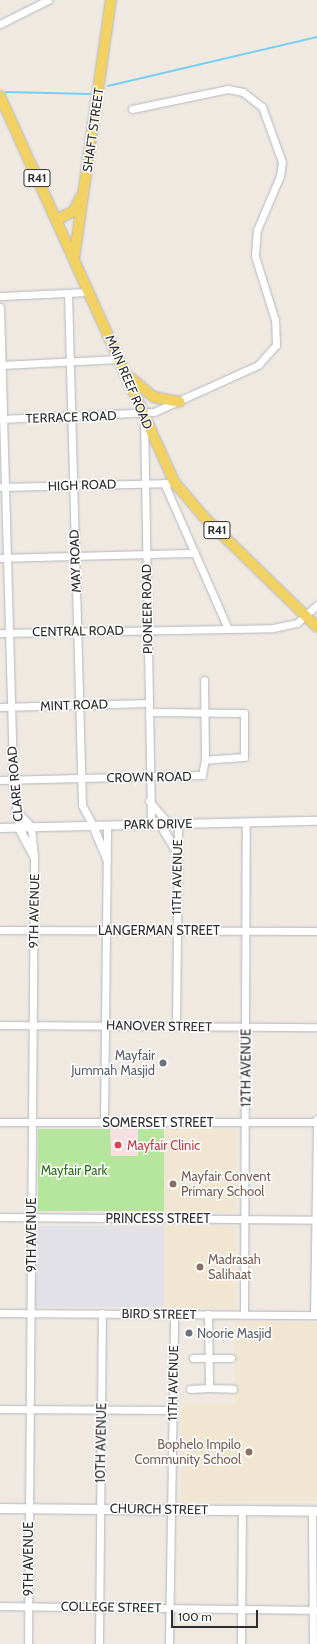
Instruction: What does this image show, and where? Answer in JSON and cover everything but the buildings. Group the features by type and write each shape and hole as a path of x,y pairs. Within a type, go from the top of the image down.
{"main road":[{"name":"SHAFT STREET","path":"74,259 111,0"},
{"name":"MAIN REEF ROAD","path":"0,96 90,292 126,372 143,415 175,483 204,518 317,627"},
{"path":"56,220 77,208 85,181"},
{"path":"126,372 154,397 180,402"},
{"name":"CHURCH STREET","path":"0,1508 315,1511"}],"street":[{"path":"0,24 48,0"},
{"name":"TERRACE ROAD","path":"2,419 143,415 180,402 258,365 276,345 275,320 255,256 257,230 280,176 282,162 262,106 243,92 215,91 132,109"},
{"path":"0,296 90,292"},
{"name":"MAY ROAD","path":"68,294 81,779 83,809 93,826"},
{"name":"CLARE ROAD","path":"0,308 3,558 8,632 13,781 19,828"},
{"path":"1,365 69,363 120,359"},
{"name":"PIONEER ROAD","path":"143,415 143,483 149,703 149,801 151,824"},
{"path":"164,483 228,629"},
{"name":"HIGH ROAD","path":"3,487 175,483"},
{"path":"3,558 195,553"},
{"name":"CENTRAL ROAD","path":"0,633 284,627 306,616 317,606"},
{"name":"CROWN ROAD","path":"0,780 13,781 200,776 205,760 204,680"},
{"name":"MINT ROAD","path":"0,706 149,703"},
{"path":"149,712 244,713 246,738 244,757 205,760"},
{"path":"149,801 173,824"},
{"path":"16,811 31,827"},
{"name":"PARK DRIVE","path":"0,828 317,821"},
{"name":"12TH AVENUE","path":"244,1315 246,1122 246,822"},
{"path":"160,824 177,852"},
{"name":"11TH AVENUE","path":"173,824 177,852 176,1026"},
{"path":"104,1122 107,825"},
{"path":"93,826 107,859"},
{"name":"9TH AVENUE","path":"28,1644 28,1508 34,1025 34,856 31,827"},
{"path":"19,828 34,856"},
{"name":"LANGERMAN STREET","path":"0,930 176,929 317,931"},
{"name":"HANOVER STREET","path":"0,1025 246,1027 317,1026"},
{"path":"316,1315 317,1119"},
{"name":"SOMERSET STREET","path":"0,1122 317,1122"},
{"name":"PRINCESS STREET","path":"0,1217 317,1220"},
{"name":"BIRD STREET","path":"0,1312 316,1315"},
{"name":"10TH AVENUE","path":"99,1644 102,1313"},
{"name":"11TH AVENUE","path":"169,1644 174,1314"},
{"path":"208,1314 209,1388"},
{"path":"193,1358 231,1358"},
{"path":"190,1389 233,1389"},
{"path":"0,1409 101,1411 172,1410"},
{"path":"241,1644 242,1510"},
{"path":"313,1644 315,1610 315,1511"},
{"name":"COLLEGE STREET","path":"0,1606 315,1610"}],"shaded area":[{"path":"110,1129 138,1129 138,1156 110,1156"},
{"name":"Mayfair Convent Primary School","path":"138,1129 236,1129 236,1212 110,1211 138,1156"},
{"path":"35,1226 164,1226 164,1307 35,1307"},
{"name":"Madrasah Salihaat","path":"164,1226 236,1226 236,1308 164,1308"},
{"name":"Bophelo Impilo Community School","path":"235,1322 317,1322 317,1501 181,1501 182,1404 235,1404"}],"green space":[{"name":"Mayfair Park","path":"38,1129 110,1129 111,1156 138,1156 138,1129 164,1129 164,1211 38,1211"}],"waterway":[{"path":"108,86 317,37"},
{"path":"6,92 90,94"}],"place":[{"name":"Mayfair Jummah Masjid","path":"163,1063"},
{"name":"Mayfair Clinic","path":"118,1145"},
{"name":"Mayfair Convent Primary School","path":"173,1184"},
{"name":"Madrasah Salihaat","path":"200,1267"},
{"name":"Noorie Masjid","path":"189,1333"},
{"name":"Bophelo Impilo Community School","path":"249,1452"}]}
